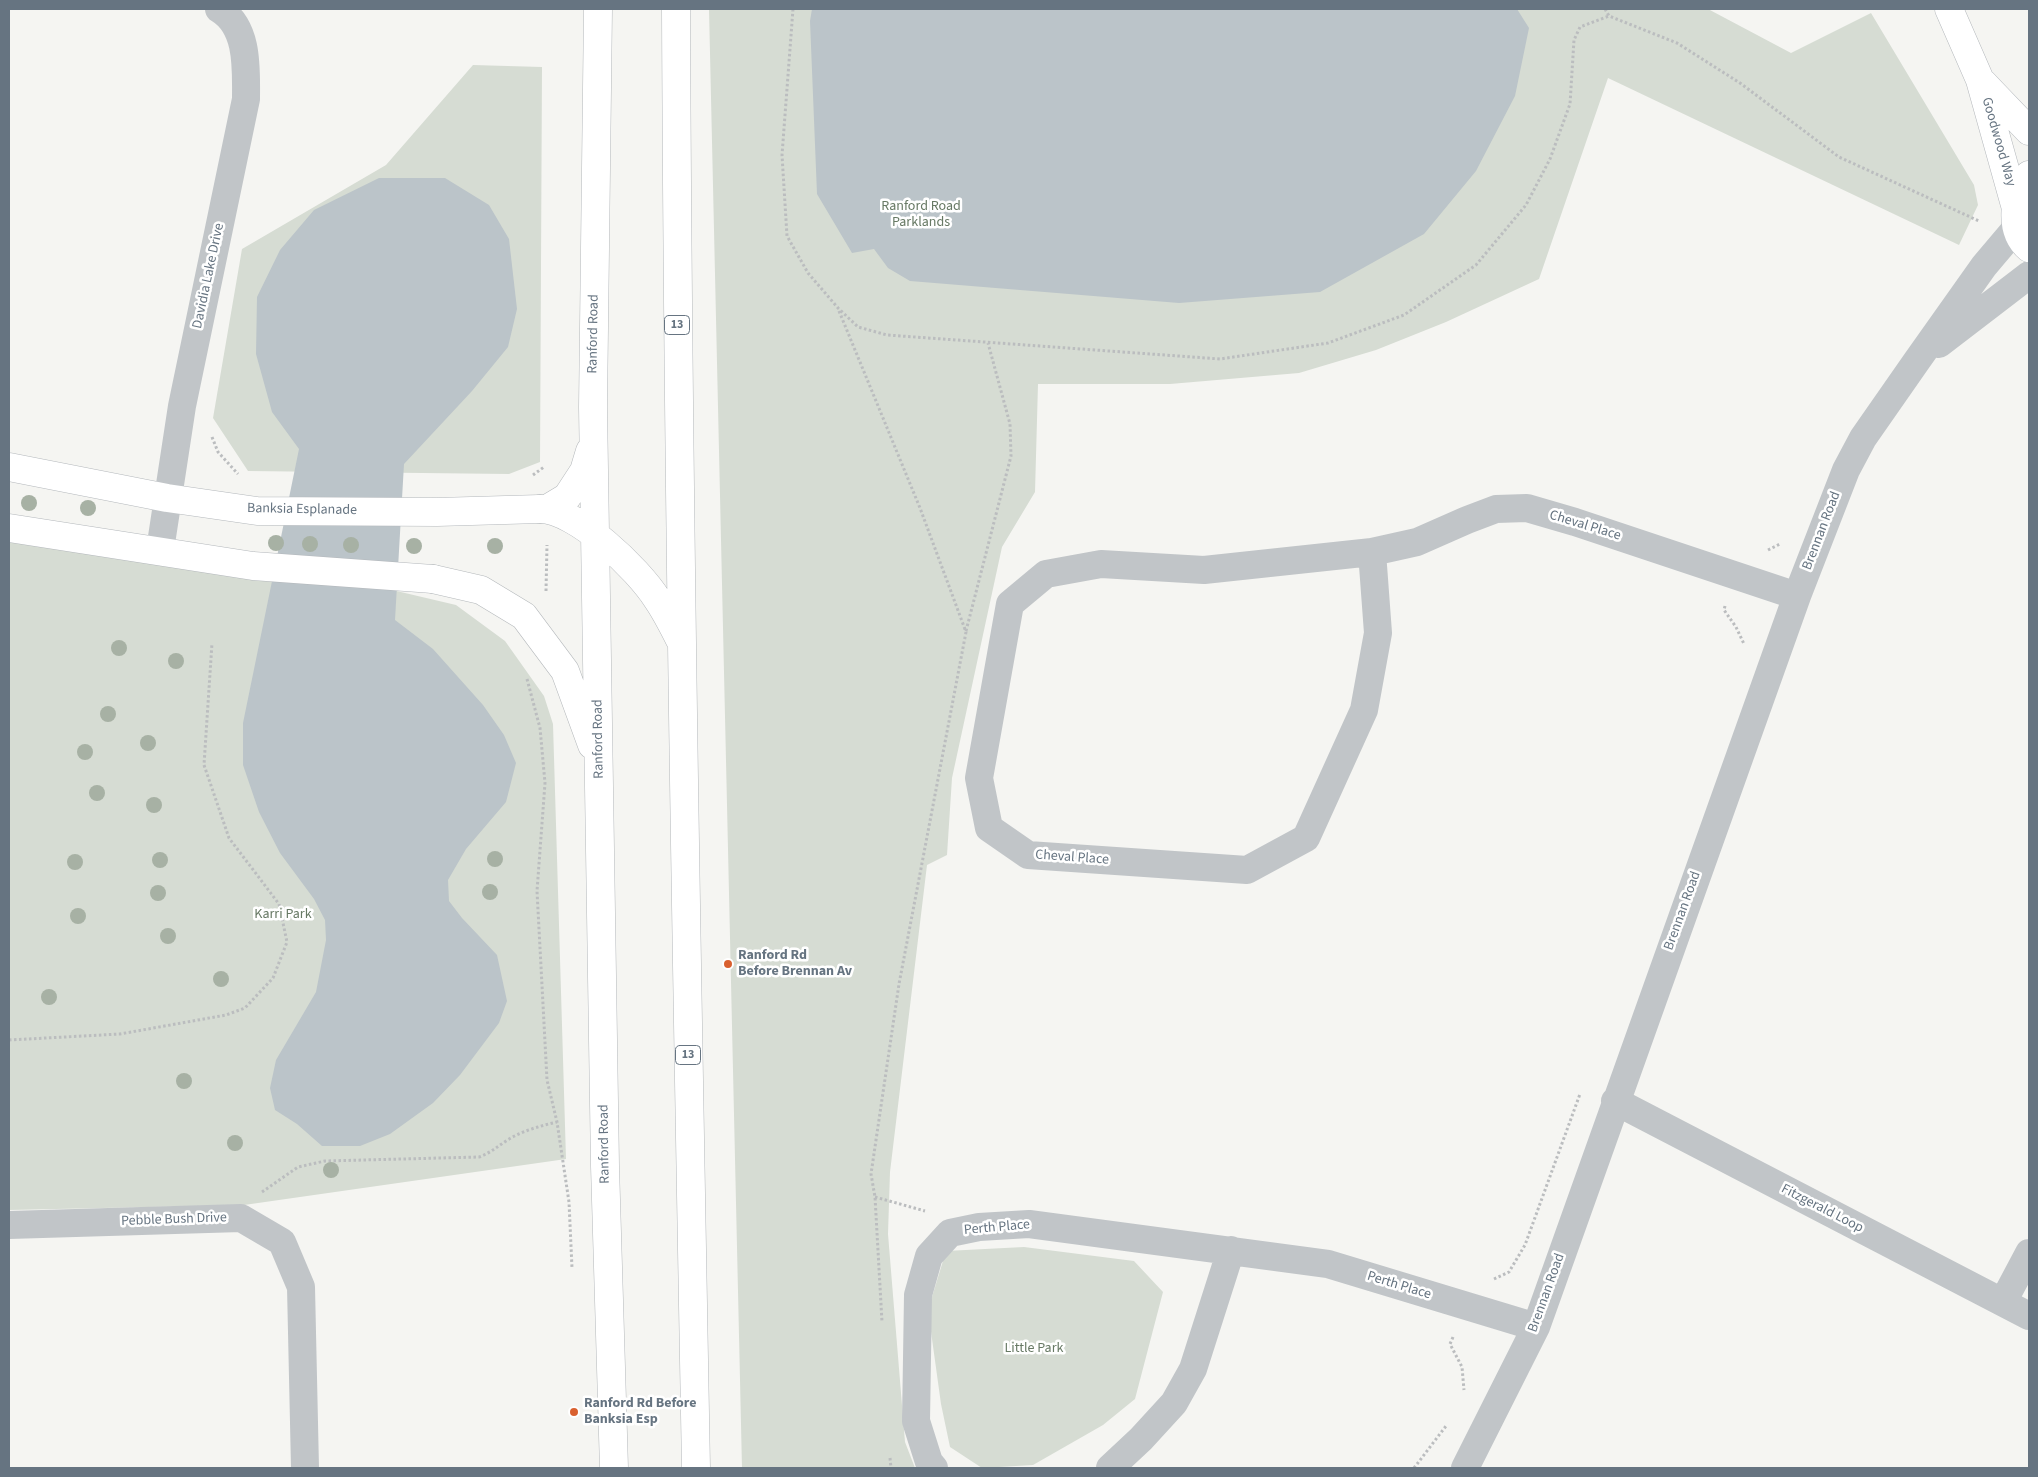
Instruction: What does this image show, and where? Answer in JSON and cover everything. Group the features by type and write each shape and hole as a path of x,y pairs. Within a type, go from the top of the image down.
{"main road":[{"name":"Ranford Road","path":"598,9 594,436 605,1166 614,1468"},
{"name":"13","path":"676,9 678,412 696,1468"},
{"name":"Goodwood Way","path":"1949,9 1980,80 2020,227"},
{"name":"Goodwood Way","path":"1980,80 2029,131"},
{"name":"Goodwood Way","path":"2020,227 2023,182 2029,175"},
{"path":"543,509 567,497 584,472 594,436"},
{"name":"Banksia Esplanade","path":"9,467 167,498 257,511 437,512 543,509"},
{"path":"543,509 570,519 596,536 625,560 657,598 682,642"},
{"path":"9,528 254,566 433,579 481,590 524,616 564,671 599,765"}],"street":[{"name":"Davidia Lake Drive","path":"160,550 182,406 246,99 245,58 238,29 223,11 219,9"},
{"name":"Brennan Road","path":"1464,1468 1536,1327 1615,1101 1797,596 1846,470 1863,438 1984,266 2020,227"},
{"name":"Brennan Road","path":"1916,362 2029,275"},
{"name":"Cheval Place","path":"1372,552 1378,633 1364,710 1306,838 1247,870 1028,855 989,828 979,778 1010,604 1046,574 1101,564 1204,570 1372,552 1417,542 1496,509 1527,508 1575,522 1797,596"},
{"name":"Fitzgerald Loop","path":"1615,1101 2029,1316"},
{"name":"Pebble Bush Drive","path":"9,1225 241,1218 282,1242 301,1287 305,1468"},
{"name":"Perth Place","path":"934,1468 929,1462 916,1421 918,1294 929,1256 950,1233 979,1227 1029,1224 1328,1264 1536,1327"},
{"path":"1110,1468 1141,1439 1174,1403 1192,1369 1231,1250"},
{"path":"2003,1302 2029,1252"}],"path":[{"path":"793,9 782,156 787,236 808,273 838,308 858,327 888,335 1220,359 1328,343 1404,315 1476,265 1526,205 1550,160 1570,104 1574,40 1580,27 1609,16"},
{"path":"1605,9 1609,16 1677,43 1740,83 1839,156 1984,223 1984,266"},
{"path":"838,308 920,508 966,632"},
{"path":"882,1330 875,1197 871,1174 899,984 966,632 1011,456 1010,424 988,343"},
{"path":"182,406 209,411 209,431 218,452 239,474"},
{"path":"531,476 547,466"},
{"path":"546,598 547,538"},
{"path":"9,1040 120,1034 226,1015 245,1008 273,978 288,942 280,904 229,838 204,765 212,643"},
{"path":"525,676 540,728 545,783 537,891 547,1080 558,1122 569,1202 572,1274"},
{"path":"241,1218 252,1201 267,1187 298,1167 325,1161 480,1157 489,1153 506,1140 524,1132 558,1122"},
{"path":"890,1448 891,1468"}],"green space":[{"name":"Ranford Road Parklands","path":"709,9 1708,9 1791,53 1871,13 1974,185 1978,205 1959,245 1608,78 1539,279 1446,322 1376,350 1299,373 1170,384 1038,384 1035,492 1002,547 952,778 947,855 927,865 890,1172 888,1234 905,1442 915,1468 742,1468"},
{"path":"473,65 542,67 540,462 509,474 248,471 213,418 242,249 386,165"},
{"name":"Karri Park","path":"9,534 354,581 456,605 505,641 544,696 553,724 566,1159 244,1205 9,1210"},
{"name":"Little Park","path":"1024,1247 1134,1261 1163,1292 1135,1399 1103,1425 1033,1465 982,1468 950,1447 941,1404 928,1310 946,1251"}],"shaded area":[{"path":"812,9 1517,9 1529,28 1515,96 1476,171 1424,234 1320,292 1179,303 910,281 888,268 874,249 852,253 817,194 810,21"},
{"path":"379,178 445,178 489,205 509,239 517,309 508,347 472,391 404,464 395,620 433,649 483,705 504,735 516,763 506,802 466,849 448,880 449,901 462,918 497,955 507,1001 499,1023 460,1075 433,1103 390,1134 360,1146 322,1146 297,1124 275,1110 270,1088 276,1060 316,992 326,940 325,920 314,899 280,853 259,812 243,765 243,723 299,449 272,412 256,354 257,297 280,250 314,210"}],"place":[{"name":"Ranford Rd Before Brennan Av","path":"728,964"},
{"name":"Ranford Rd Before Banksia Esp","path":"574,1412"}]}
